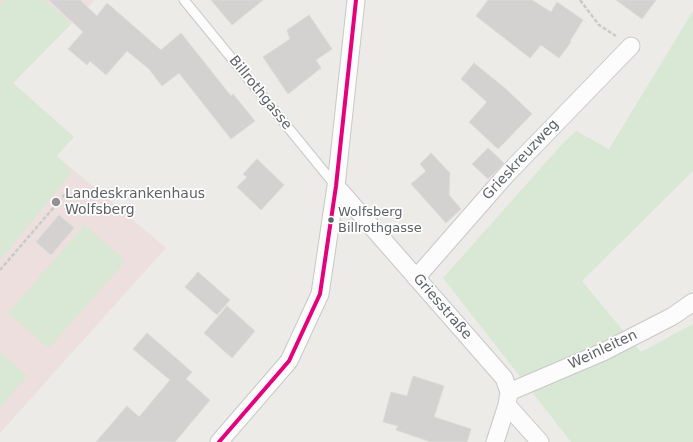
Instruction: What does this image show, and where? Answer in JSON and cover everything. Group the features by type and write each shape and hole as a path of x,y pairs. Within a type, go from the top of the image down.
{"street":[{"path":"219,442 289,361 320,294 336,186 356,0"},
{"name":"Grieskreuzweg","path":"416,278 507,174 630,46"},
{"name":"Griesstraße","path":"336,186 504,378 508,398 540,442"},
{"name":"Weinleiten","path":"508,398 673,316 693,302"},
{"path":"495,442 508,398"}],"lane":[{"name":"Billrothgasse","path":"184,0 336,186"}],"path":[{"path":"580,0 599,25 630,46"},
{"path":"0,270 67,192"}],"shaded area":[{"name":"Landeskrankenhaus Wolfsberg","path":"0,0 95,0 13,83 74,137 57,156 166,248 0,433"}],"green space":[{"path":"3,0 45,0 71,24 13,83 74,137 57,155 72,172 0,260 0,5"},
{"path":"693,11 693,171 582,281 641,352 693,324 693,442 571,442 443,278 563,143 576,131 609,149"},
{"path":"85,225 125,261 49,348 8,313"},
{"path":"0,352 27,376 0,407"}],"building":[{"path":"49,0 80,0 97,16 107,3 161,50 181,33 231,96 233,94 255,121 231,139 179,73 162,86 149,69 127,51 106,75 90,61 87,65 68,49 83,32"},
{"path":"211,0 263,0 232,25"},
{"path":"488,0 532,0 551,12 557,2 583,20 570,41 571,42 559,58 541,45 530,58 476,16"},
{"path":"616,0 656,0 642,19"},
{"path":"309,15 332,49 316,60 321,68 288,94 263,57 290,39 287,30"},
{"path":"474,63 506,89 532,114 498,149 469,122 487,102 461,79"},
{"path":"488,148 504,163 488,179 472,164"},
{"path":"431,153 450,173 449,195 461,209 446,223 411,184 426,171 420,164"},
{"path":"257,159 284,185 261,210 237,187 247,177 243,174"},
{"path":"59,215 74,228 51,255 36,242"},
{"path":"198,272 230,300 217,315 185,287"},
{"path":"227,306 255,331 232,358 204,333"},
{"path":"147,333 192,372 186,379 210,400 175,442 96,442 127,406 139,417 170,380 133,349"},
{"path":"413,376 444,386 434,417 471,429 467,442 431,442 396,430 398,426 383,422 391,392 407,396"}],"transit line":[{"path":"219,442 289,361 320,294 336,186 356,0"}],"place":[{"name":"Landeskrankenhaus Wolfsberg","path":"56,202"},
{"name":"Wolfsberg Billrothgasse","path":"331,220"}]}
